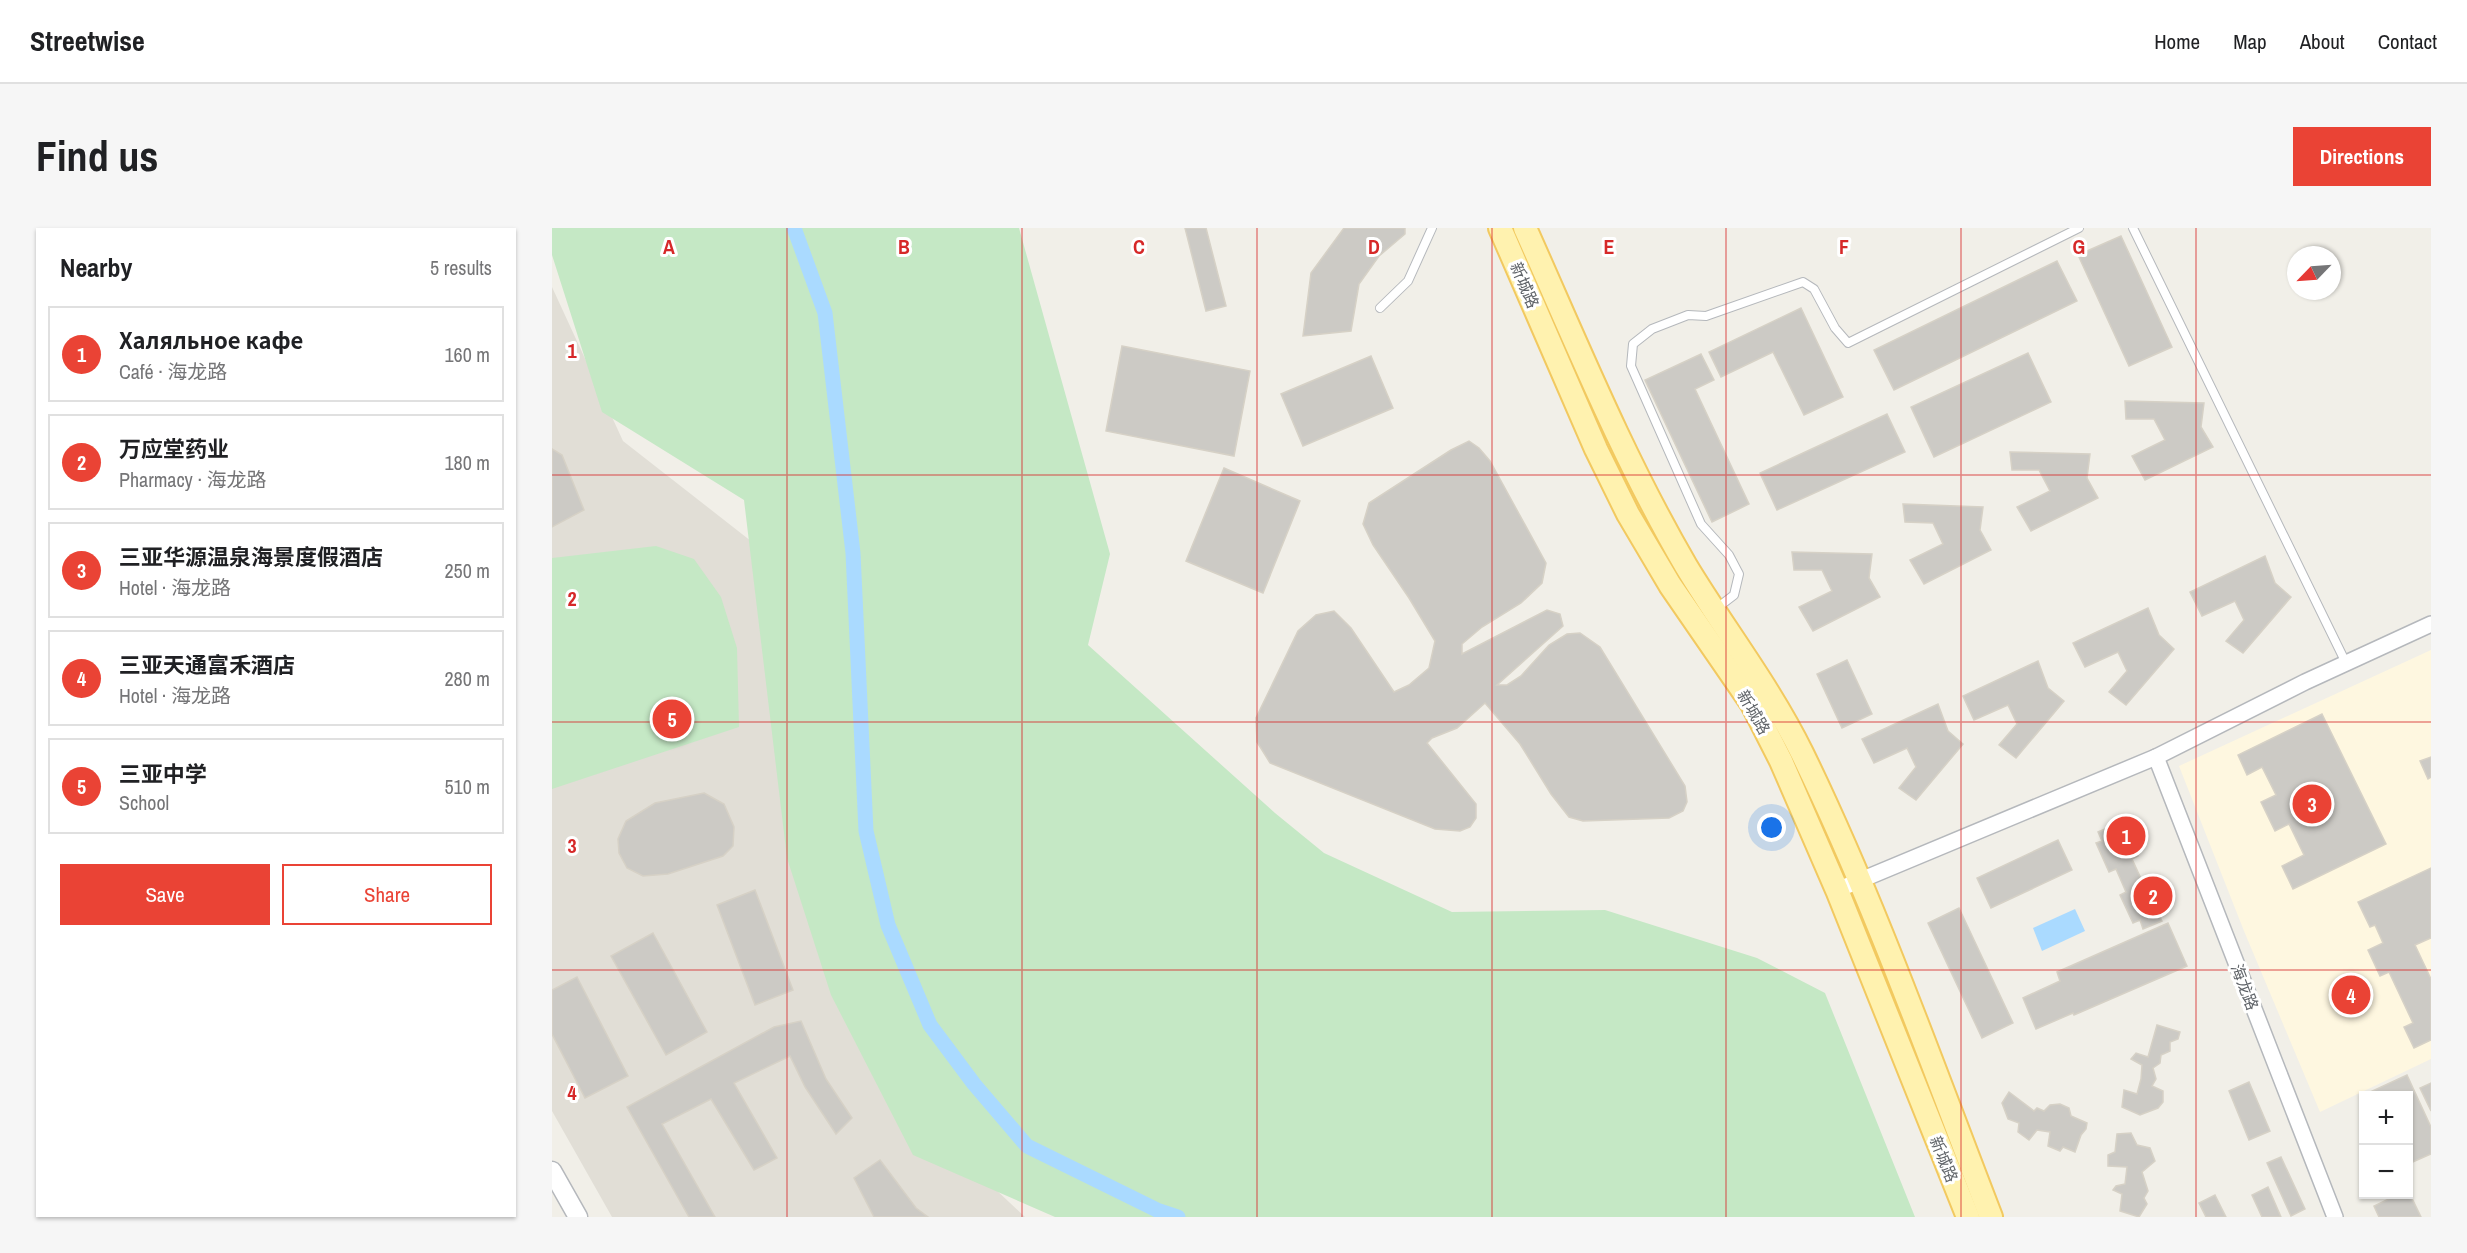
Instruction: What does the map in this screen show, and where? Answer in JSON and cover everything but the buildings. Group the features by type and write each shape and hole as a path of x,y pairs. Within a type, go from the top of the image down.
{"main road":[{"name":"新城路","path":"1500,228 1614,486 1670,585 1752,704 1781,761 1837,891 1968,1217"},
{"name":"新城路","path":"1525,228 1624,450 1688,568 1773,699 1801,752 1860,881 1991,1217"}],"street":[{"path":"1837,891 2156,757 2346,663 2431,624"},
{"name":"海龙路","path":"2156,757 2335,1217"},
{"path":"552,1171 578,1217"}],"lane":[{"path":"1380,308 1408,281 1432,228"},
{"path":"1715,609 1734,596 1739,574 1730,555 1701,524 1631,366 1633,344 1653,329 1688,315 1706,316 1803,282 1814,289 1835,328 1848,343 2079,228"},
{"path":"2133,228 2346,663"}],"shaded area":[{"path":"552,287 623,441 774,559 940,1137 1025,1217 612,1217 552,1111"},
{"path":"2431,650 2431,1059 2364,1091 2359,1091 2359,1093 2320,1112 2244,931 2179,766"}],"green space":[{"path":"552,228 1019,228 1110,554 1088,645 1275,813 1324,853 1452,912 1605,910 1757,958 1825,993 1915,1217 1055,1217 913,1155 831,995 787,858 744,500 602,412 552,255"},
{"path":"656,546 694,559 721,597 737,648 739,727 552,789 552,558"}],"water":[{"path":"2075,909 2085,931 2042,951 2033,928"}],"waterway":[{"path":"794,228 825,313 853,553 866,831 888,925 930,1025 974,1084 1027,1146 1157,1210 1178,1217"}],"place":[{"name":"三亚中学","path":"672,719"},
{"name":"三亚华源温泉海景度假酒店","path":"2312,804"},
{"name":"Халяльное кафе","path":"2126,836"},
{"name":"万应堂药业","path":"2153,896"},
{"name":"三亚天通富禾酒店","path":"2351,995"}]}
